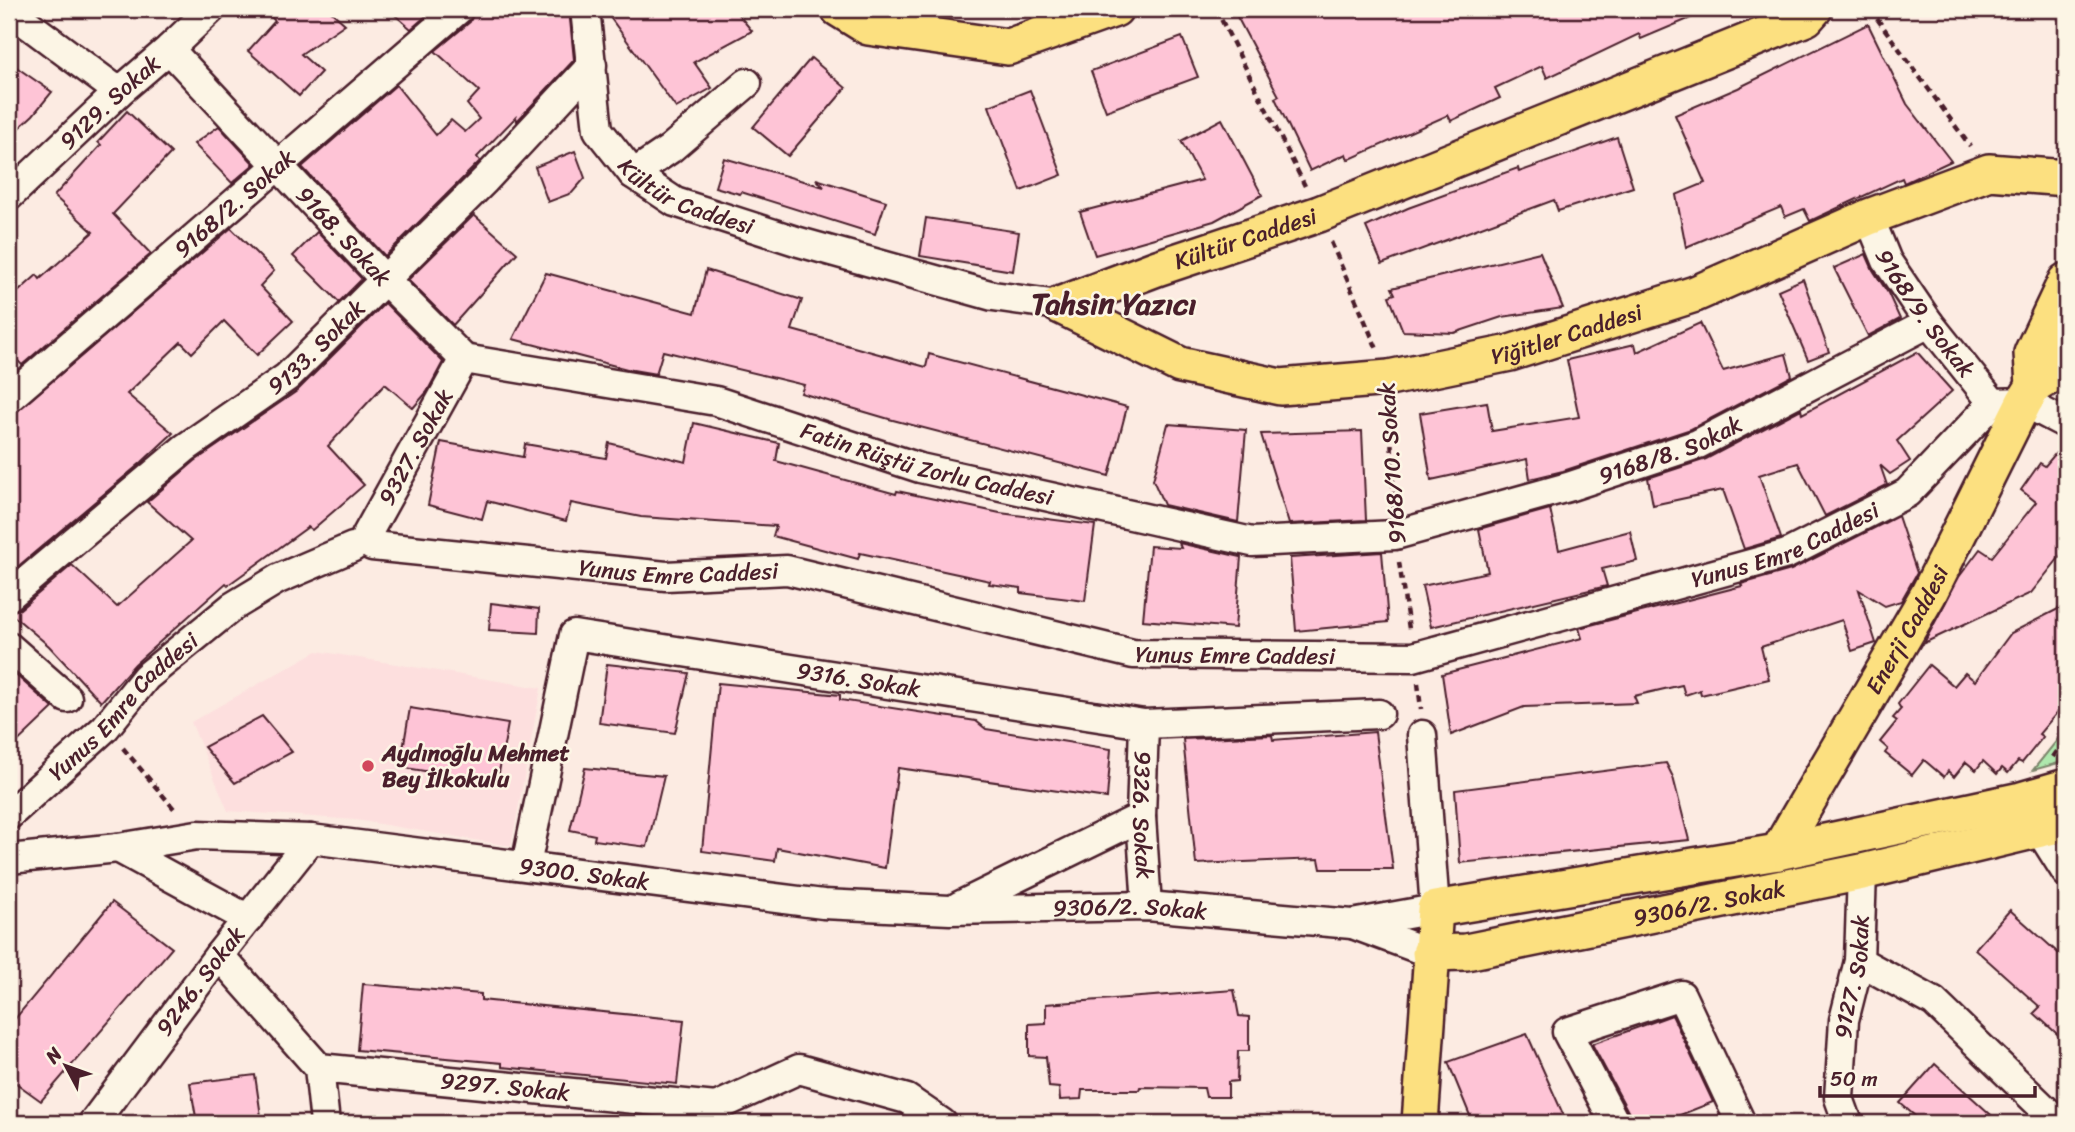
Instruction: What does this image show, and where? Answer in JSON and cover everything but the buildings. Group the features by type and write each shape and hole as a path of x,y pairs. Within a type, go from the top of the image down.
{"main road":[{"path":"839,9 868,27 1008,47 1115,9"},
{"name":"Kültür Caddesi","path":"1059,305 1157,268 1320,214 1806,18 1814,9"},
{"name":"Yiğitler Caddesi","path":"1059,305 1180,365 1280,387 1389,378 1510,353 1695,294 1869,217 1989,172 2066,178"},
{"path":"2017,397 2032,353 2066,281"},
{"name":"Yunus Emre Caddesi","path":"2017,397 2061,369 2066,358"},
{"name":"Enerji Caddesi","path":"1779,852 1928,595 2017,397"},
{"name":"9306/2. Sokak","path":"1435,909 1779,852 2021,800 2066,787"},
{"name":"9306/2. Sokak","path":"1430,953 1466,952 1862,872 2052,827"},
{"path":"1420,1123 1435,909"}],"street":[{"name":"9129. Sokak","path":"9,196 211,9"},
{"name":"9168/2. Sokak","path":"9,398 459,9"},
{"name":"Kültür Caddesi","path":"585,9 598,130 633,174 675,202 799,242 993,296 1059,305"},
{"path":"9,10 119,92"},
{"name":"9168. Sokak","path":"169,49 275,166 464,359"},
{"name":"9133. Sokak","path":"9,596 185,448 287,377 485,180 592,65"},
{"path":"633,174 670,149 747,83"},
{"name":"9168/9. Sokak","path":"1869,217 1887,261 1929,323 2017,397"},
{"name":"9168/8. Sokak","path":"1395,535 1568,486 1698,444 1929,323"},
{"name":"Fatin Rüştü Zorlu Caddesi","path":"464,359 716,401 920,468 1252,542 1395,535"},
{"name":"9327. Sokak","path":"364,543 464,359"},
{"path":"2017,397 2066,424"},
{"name":"Yunus Emre Caddesi","path":"9,815 106,728 146,677 232,607 278,579 364,543 666,576 787,570 1132,654 1413,657 1787,554 1907,493 2017,397"},
{"name":"9316. Sokak","path":"526,865 574,635 1144,724 1379,714"},
{"path":"9,647 67,698"},
{"name":"9326. Sokak","path":"1144,724 1141,817 1147,906"},
{"path":"1422,735 1435,909"},
{"path":"2021,800 2052,827 2066,872"},
{"name":"9300. Sokak","path":"9,859 118,848 197,835 311,839 823,904 950,910 1141,817"},
{"name":"9246. Sokak","path":"93,1123 219,955 311,839"},
{"path":"118,848 248,919"},
{"name":"9127. Sokak","path":"1848,1123 1839,1098 1844,1020 1859,961 1862,872"},
{"name":"9306/2. Sokak","path":"950,910 1147,906 1352,924 1435,909"},
{"name":"9306/2. Sokak","path":"1352,924 1430,953"},
{"path":"219,955 320,1068 325,1123"},
{"path":"1859,961 1934,1002 2059,1123"},
{"path":"1615,1123 1567,1032 1681,995 1739,1123"},
{"name":"9297. Sokak","path":"320,1068 715,1115"},
{"path":"715,1115 799,1069 907,1099 942,1123"}],"path":[{"name":"9168/10. Sokak","path":"1216,9 1320,214 1389,378 1395,535 1421,699 1422,735"},
{"path":"1870,9 1989,172"},
{"path":"106,728 197,835"}],"shaded area":[{"name":"Aydınoğlu Mehmet Bey İlkokulu","path":"317,651 541,688 511,846 356,820 228,811 191,722"}],"green space":[{"path":"2066,729 2066,761 2033,770"}],"place":[{"name":"Aydınoğlu Mehmet Bey İlkokulu","path":"368,766"}],"district":[{"name":"Tahsin Yazıcı","path":"1114,304"}]}
